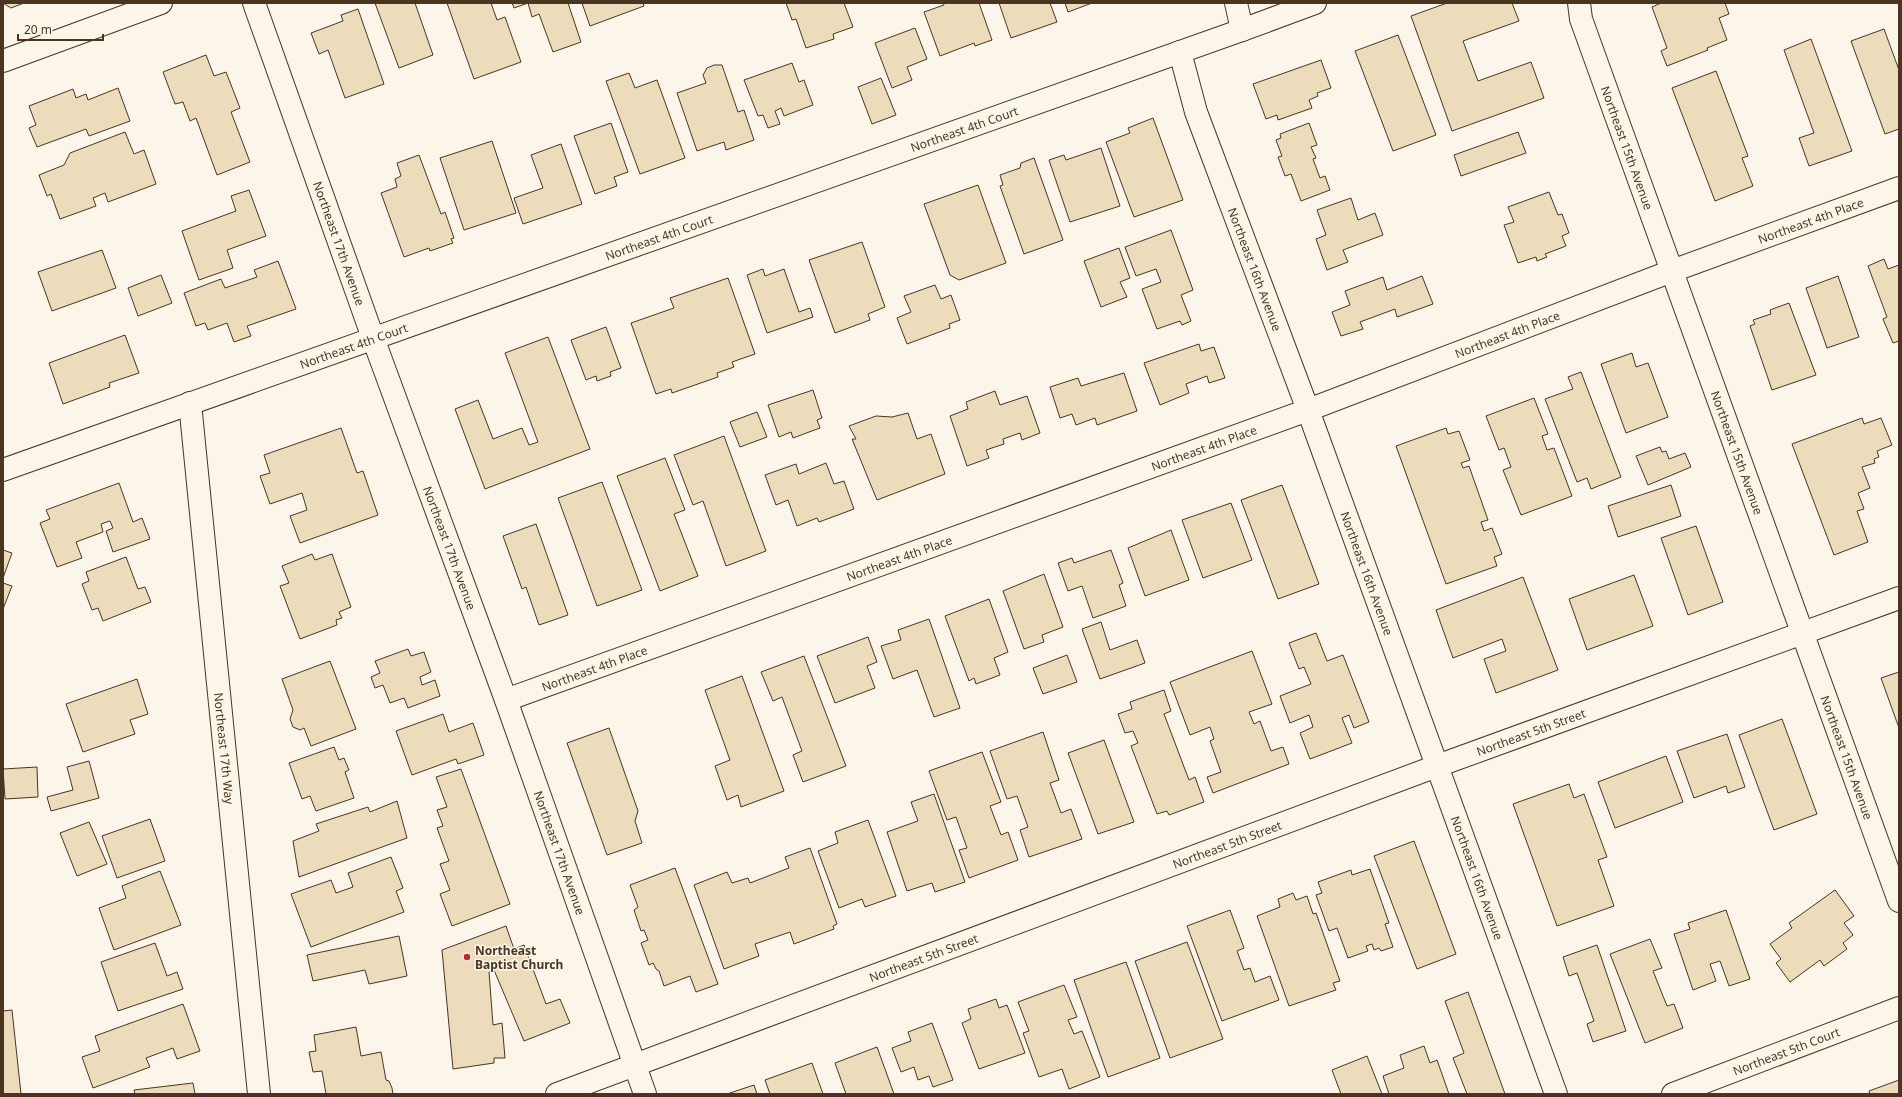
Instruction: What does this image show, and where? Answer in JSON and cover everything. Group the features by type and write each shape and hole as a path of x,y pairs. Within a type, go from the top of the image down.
{"street":[{"path":"3,61 161,3"},
{"name":"Northeast 17th Avenue","path":"254,3 373,338 506,700 645,1094"},
{"path":"1236,3 1242,30"},
{"name":"Northeast 4th Court","path":"3,470 1315,3"},
{"name":"Northeast 15th Avenue","path":"1579,3 1581,19 1899,901"},
{"name":"Northeast 16th Avenue","path":"1180,52 1196,112 1308,410 1556,1094"},
{"name":"Northeast 4th Place","path":"506,700 1308,410 1672,271 1899,188"},
{"name":"Northeast 17th Way","path":"190,403 259,1094"},
{"name":"Northeast 5th Street","path":"557,1094 1437,766 1899,598"},
{"name":"Northeast 5th Court","path":"1673,1094 1899,1008"}],"building":[{"path":"3,3 24,3 11,8"},
{"path":"375,3 415,3 433,55 399,68"},
{"path":"447,3 491,3 497,20 505,17 521,62 474,79"},
{"path":"512,3 528,3 514,8"},
{"path":"528,3 568,3 581,42 553,52 539,14 532,17"},
{"path":"582,3 643,3 644,6 590,26"},
{"path":"786,3 844,3 853,27 833,34 834,39 806,48 796,19 792,20"},
{"path":"943,3 979,3 992,40 975,46 974,43 940,56 924,12 944,5"},
{"path":"999,3 1050,3 1057,22 1011,38"},
{"path":"1065,3 1092,3 1068,12"},
{"path":"1447,3 1512,3 1519,21 1463,41 1478,81 1531,62 1544,98 1452,131 1411,16"},
{"path":"1661,3 1725,3 1729,14 1719,18 1727,40 1707,48 1708,50 1667,66 1661,51 1667,48 1652,7"},
{"path":"358,9 384,84 345,98 328,50 319,54 311,33 343,21 341,15"},
{"path":"915,28 927,59 907,67 912,80 892,88 875,43"},
{"path":"1884,29 1899,70 1899,129 1885,134 1851,41"},
{"path":"1398,35 1436,135 1393,151 1355,51"},
{"path":"1811,39 1852,151 1809,166 1799,138 1814,133 1784,50"},
{"path":"206,55 214,76 226,72 240,108 231,112 250,162 217,175 196,118 190,121 183,102 175,104 163,72"},
{"path":"1321,60 1331,88 1317,93 1318,96 1309,100 1312,108 1278,120 1277,115 1266,119 1253,84"},
{"path":"792,63 799,82 804,80 813,105 784,116 781,108 775,111 780,124 768,128 763,115 758,116 744,80"},
{"path":"714,65 722,65 738,112 744,110 754,140 726,150 724,142 697,151 677,93 706,83 703,75 707,68"},
{"path":"1716,71 1748,156 1742,158 1753,186 1715,201 1672,88"},
{"path":"629,73 635,88 657,80 685,158 640,174 606,81"},
{"path":"881,78 896,115 872,124 858,87"},
{"path":"118,88 130,121 89,136 86,129 37,147 29,128 36,125 29,106 73,89 76,98 86,94 88,100"},
{"path":"1153,118 1183,200 1134,217 1106,142 1130,133 1128,128"},
{"path":"611,123 628,172 614,177 617,186 595,194 574,136"},
{"path":"1309,123 1317,145 1311,147 1316,158 1313,159 1320,178 1325,176 1330,190 1301,201 1291,174 1285,176 1278,157 1282,156 1276,140 1281,138 1280,134"},
{"path":"125,132 134,154 144,150 156,184 108,202 105,193 93,198 96,206 60,219 51,194 47,196 39,175 64,165 70,153"},
{"path":"1518,132 1526,153 1461,176 1454,155"},
{"path":"492,141 516,213 464,230 440,158"},
{"path":"561,144 582,204 523,224 514,198 543,188 531,155"},
{"path":"1101,148 1120,206 1070,222 1049,160 1064,155 1066,160"},
{"path":"419,155 441,214 445,212 454,238 451,239 453,243 430,251 429,248 404,257 381,193 397,187 395,179 401,176 397,163"},
{"path":"1034,158 1063,240 1024,254 1000,186 1003,185 1000,175 1020,168 1021,163"},
{"path":"978,185 1006,263 959,280 950,275 924,204"},
{"path":"249,190 266,236 227,250 233,268 199,280 182,231 236,211 231,196"},
{"path":"1549,192 1558,215 1562,214 1569,233 1562,236 1566,246 1545,254 1547,257 1537,261 1536,257 1518,263 1504,225 1514,222 1508,207"},
{"path":"1351,198 1358,220 1375,213 1383,235 1343,250 1348,262 1327,270 1316,239 1326,235 1317,210"},
{"path":"1171,230 1193,290 1181,295 1191,321 1182,325 1180,321 1157,329 1142,289 1161,282 1156,269 1136,276 1125,247"},
{"path":"862,242 885,307 868,314 870,320 835,333 809,260"},
{"path":"1119,248 1130,278 1120,282 1127,297 1101,307 1084,261"},
{"path":"102,250 116,288 52,311 38,272"},
{"path":"1884,259 1888,269 1899,265 1899,341 1893,343 1883,319 1887,317 1868,266"},
{"path":"278,261 296,309 247,326 251,336 234,342 227,323 208,330 205,323 196,326 184,293 221,279 225,288 257,277 254,270"},
{"path":"763,269 765,276 784,269 799,312 810,308 813,317 767,333 747,275"},
{"path":"161,275 172,303 138,316 128,288"},
{"path":"1422,276 1433,304 1397,317 1395,309 1360,322 1363,329 1341,336 1332,312 1350,305 1345,291 1383,277 1387,290"},
{"path":"1838,276 1859,337 1827,348 1806,288"},
{"path":"728,278 755,354 732,362 734,367 717,373 718,377 672,393 671,389 656,394 631,323 674,308 670,298"},
{"path":"935,285 941,299 951,295 960,320 949,324 950,328 907,344 897,318 911,312 904,296"},
{"path":"1789,303 1816,375 1772,390 1750,326 1755,324 1753,320 1771,314 1770,310"},
{"path":"606,327 621,368 610,372 611,376 597,381 596,376 586,380 571,340"},
{"path":"125,335 139,373 109,383 110,387 63,404 49,363"},
{"path":"548,337 590,449 485,489 455,409 478,400 493,439 522,428 529,445 538,442 505,353"},
{"path":"1199,344 1201,351 1214,347 1225,378 1209,383 1207,376 1186,384 1189,393 1160,405 1144,363"},
{"path":"1632,353 1636,367 1648,363 1668,417 1626,433 1601,364"},
{"path":"1581,372 1621,477 1591,489 1587,478 1577,482 1545,399 1573,389 1568,377"},
{"path":"1124,373 1137,411 1097,425 1095,418 1076,425 1072,414 1060,418 1050,387 1078,378 1081,386"},
{"path":"813,390 822,418 817,420 820,428 793,438 791,432 779,437 768,405"},
{"path":"995,391 1000,405 1027,396 1040,433 1022,440 1020,433 1003,439 1004,444 986,450 989,458 967,466 950,416 968,409 966,402"},
{"path":"1534,398 1548,434 1542,436 1547,450 1554,448 1572,496 1521,515 1503,470 1511,467 1504,448 1499,450 1486,416"},
{"path":"757,412 767,437 740,447 730,422"},
{"path":"908,413 917,439 931,434 945,474 877,500 852,439 856,439 849,426 876,416 892,417"},
{"path":"1862,418 1864,424 1881,418 1892,445 1877,451 1879,457 1874,459 1875,463 1862,467 1870,488 1858,493 1864,509 1857,511 1868,542 1834,555 1792,444"},
{"path":"341,428 357,473 363,471 378,515 300,543 290,516 307,510 302,493 270,504 260,476 270,473 264,455"},
{"path":"1446,428 1448,434 1459,431 1470,460 1461,463 1463,468 1469,466 1488,520 1481,522 1484,531 1492,528 1502,554 1494,557 1497,566 1446,584 1396,446"},
{"path":"724,436 766,551 726,566 703,501 693,505 674,455"},
{"path":"1660,447 1662,452 1666,451 1669,459 1685,453 1691,467 1648,485 1636,456"},
{"path":"665,458 685,510 674,514 698,576 660,591 617,476"},
{"path":"826,463 834,484 844,481 854,509 819,522 817,518 797,526 788,500 776,505 765,475 796,464 799,474"},
{"path":"602,482 642,590 597,606 558,498"},
{"path":"119,483 133,522 142,518 150,539 113,552 106,531 113,528 110,521 101,524 103,532 76,542 82,558 57,567 40,523 50,519 46,510"},
{"path":"1282,485 1319,584 1278,599 1241,500"},
{"path":"1671,485 1681,516 1618,537 1608,506"},
{"path":"1231,503 1252,560 1203,578 1182,520"},
{"path":"536,524 568,615 539,625 526,587 522,589 503,536"},
{"path":"1696,526 1723,602 1688,615 1661,538"},
{"path":"1171,530 1189,580 1145,596 1128,548"},
{"path":"3,550 12,553 3,578"},
{"path":"1111,550 1123,583 1119,585 1126,606 1093,618 1082,586 1068,591 1058,563 1072,558 1074,563"},
{"path":"312,554 315,560 332,554 351,607 339,612 342,618 336,620 337,625 300,639 280,586 289,583 282,566"},
{"path":"126,557 138,589 145,587 151,602 103,621 98,608 92,610 82,584 89,581 86,572"},
{"path":"1044,574 1063,627 1042,635 1044,642 1024,649 1003,591"},
{"path":"1634,575 1653,626 1587,650 1569,599"},
{"path":"1523,577 1558,670 1496,693 1484,659 1506,651 1502,639 1453,658 1436,610"},
{"path":"3,583 12,586 3,609"},
{"path":"989,599 1008,652 994,658 1000,675 976,684 974,678 969,681 945,616"},
{"path":"929,619 960,708 934,717 917,670 893,679 881,646 901,640 898,630"},
{"path":"1101,622 1110,650 1137,640 1145,663 1100,679 1082,629"},
{"path":"1316,633 1327,661 1343,655 1369,722 1354,728 1349,715 1342,718 1352,743 1310,759 1300,733 1313,727 1309,715 1290,723 1280,696 1311,684 1304,667 1299,669 1289,643"},
{"path":"868,637 877,662 867,666 875,688 835,703 817,656"},
{"path":"408,649 411,656 424,652 431,672 420,677 422,685 435,680 440,696 408,708 404,698 390,703 383,685 375,688 371,677 380,673 375,661"},
{"path":"1252,651 1272,704 1249,712 1254,724 1260,721 1271,751 1283,747 1289,764 1213,793 1207,777 1221,772 1210,741 1214,739 1210,727 1190,735 1170,682"},
{"path":"1067,655 1077,682 1043,694 1033,668"},
{"path":"804,656 846,766 803,782 793,755 802,751 782,697 773,701 761,672"},
{"path":"330,661 356,729 311,746 304,728 300,730 293,727 290,719 293,710 282,679"},
{"path":"1899,672 1899,728 1881,678"},
{"path":"742,676 784,791 741,807 738,795 727,800 715,766 730,760 705,690"},
{"path":"137,679 148,714 130,720 135,734 83,752 66,704"},
{"path":"1164,690 1171,711 1164,714 1189,780 1195,777 1204,802 1169,815 1167,811 1157,814 1131,746 1138,743 1133,731 1125,733 1118,714 1132,709 1130,702"},
{"path":"443,714 449,732 473,723 484,755 458,764 456,759 412,775 396,731"},
{"path":"1782,719 1817,814 1774,830 1739,735"},
{"path":"609,728 638,811 635,821 642,843 607,855 567,743"},
{"path":"1043,732 1059,780 1050,783 1061,813 1071,809 1082,839 1029,857 1020,830 1028,827 1017,796 1007,799 990,751"},
{"path":"1727,734 1745,787 1728,793 1726,786 1694,798 1677,751"},
{"path":"1104,740 1134,822 1098,834 1068,753"},
{"path":"334,747 339,760 344,758 349,770 345,772 354,798 316,811 310,796 302,799 289,763"},
{"path":"982,752 1001,802 990,806 1001,835 1008,832 1018,860 969,878 959,850 967,848 956,817 947,820 929,771"},
{"path":"1666,756 1683,802 1615,828 1598,782"},
{"path":"89,761 99,798 51,811 47,797 73,790 67,767"},
{"path":"37,767 38,797 5,799 3,769"},
{"path":"461,769 510,904 452,926 440,894 450,890 440,864 449,861 437,828 443,826 437,810 447,807 436,777"},
{"path":"1569,784 1574,798 1584,794 1607,857 1598,860 1614,906 1557,926 1513,804"},
{"path":"934,794 965,882 935,892 932,883 907,891 887,832 918,821 911,802"},
{"path":"397,801 407,838 299,877 293,841 319,831 316,824 368,807 370,812"},
{"path":"150,819 165,861 117,878 102,836"},
{"path":"868,820 896,896 865,907 862,899 839,908 818,851 838,843 835,832"},
{"path":"89,822 107,864 77,876 60,833"},
{"path":"1414,841 1456,954 1417,969 1374,856"},
{"path":"810,848 837,924 833,926 834,929 794,944 790,932 755,944 759,956 724,969 694,885 727,872 732,883 748,878 750,883 789,868 785,857"},
{"path":"391,857 403,888 396,891 404,912 311,947 291,894 331,880 336,893 353,887 348,873"},
{"path":"675,868 718,984 696,992 690,976 664,986 659,971 653,963 649,965 641,943 648,940 644,930 641,931 634,910 638,907 630,885"},
{"path":"1370,869 1389,923 1385,924 1393,947 1381,951 1379,948 1374,950 1372,944 1366,946 1368,951 1348,958 1337,928 1329,931 1316,895 1322,893 1318,882 1351,870 1352,875"},
{"path":"160,871 181,925 114,950 99,908 126,898 122,886"},
{"path":"1835,890 1854,916 1844,923 1853,935 1843,943 1847,949 1824,966 1820,960 1790,982 1776,963 1781,959 1770,944 1792,928 1789,923"},
{"path":"1293,893 1296,900 1307,896 1313,914 1316,913 1340,981 1333,983 1336,990 1289,1006 1257,916 1280,907 1278,899"},
{"path":"1230,910 1244,948 1237,951 1244,970 1250,968 1255,982 1270,976 1279,1000 1222,1021 1187,926"},
{"path":"1726,910 1750,979 1729,986 1720,961 1710,964 1716,981 1693,990 1674,934 1690,929 1688,923"},
{"path":"506,926 514,949 524,945 546,1004 560,999 570,1023 524,1041 494,970 489,972 493,1025 502,1023 505,1058 494,1058 494,1063 453,1069 442,950"},
{"path":"399,936 407,976 369,984 365,970 313,981 307,955"},
{"path":"1650,939 1662,968 1653,971 1667,1006 1674,1004 1683,1028 1645,1043 1610,954"},
{"path":"1187,942 1223,1039 1170,1058 1135,961"},
{"path":"155,943 167,976 177,972 183,989 118,1011 101,962"},
{"path":"1597,945 1626,1031 1593,1042 1587,1024 1594,1021 1577,973 1569,976 1563,957"},
{"path":"1126,962 1160,1058 1108,1077 1074,980"},
{"path":"1064,985 1077,1017 1068,1020 1074,1034 1082,1031 1100,1077 1069,1089 1062,1069 1039,1077 1023,1033 1029,1031 1018,1002"},
{"path":"1468,992 1505,1094 1467,1094 1453,1058 1464,1053 1445,1001"},
{"path":"996,999 999,1008 1007,1005 1025,1053 979,1069 962,1023 971,1019 968,1009"},
{"path":"183,1004 200,1051 177,1059 173,1048 146,1058 150,1067 93,1088 82,1057 100,1051 95,1036"},
{"path":"12,1010 21,1094 3,1094 3,1011"},
{"path":"932,1023 953,1080 933,1087 929,1076 918,1080 914,1067 901,1072 892,1048 911,1041 908,1032"},
{"path":"356,1027 361,1056 381,1052 386,1080 389,1081 393,1094 326,1094 322,1071 313,1072 309,1052 316,1051 314,1035"},
{"path":"1424,1046 1430,1063 1437,1060 1449,1094 1389,1094 1383,1076 1404,1068 1400,1055"},
{"path":"877,1047 894,1094 846,1094 835,1063"},
{"path":"1367,1056 1382,1094 1341,1094 1332,1070"},
{"path":"812,1063 823,1094 770,1094 765,1080"},
{"path":"1899,1080 1899,1094 1870,1094 1869,1091"},
{"path":"193,1083 195,1094 135,1094 134,1090"},
{"path":"754,1085 757,1094 727,1094"}],"place":[{"name":"Northeast Baptist Church","path":"467,957"}]}
